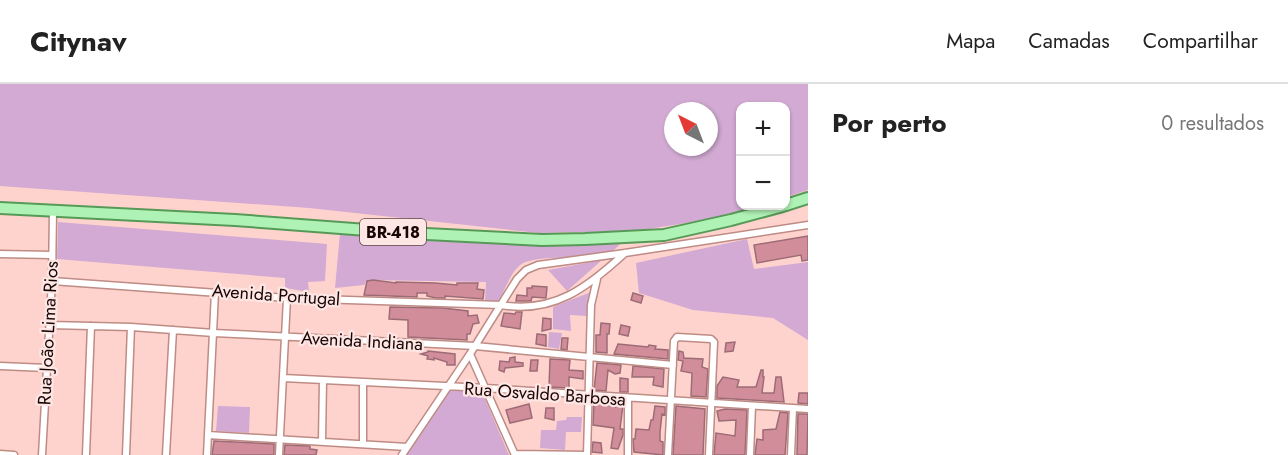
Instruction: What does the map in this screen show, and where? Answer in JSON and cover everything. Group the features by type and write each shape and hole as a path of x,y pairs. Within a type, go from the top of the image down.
{"main road":[{"name":"BR-418","path":"790,203 808,198"},
{"name":"BR-418","path":"0,208 235,220 407,233 574,240 664,235 766,210"}],"street":[{"name":"Rua João Lima Rios","path":"42,455 52,281 53,212"},
{"path":"402,455 471,354 517,279 526,270 538,265 625,254 808,225"},
{"path":"0,254 52,255"},
{"name":"Avenida Portugal","path":"52,281 287,298 501,305 516,308 550,303 569,296 597,279 625,254"},
{"path":"471,354 515,454 587,455 591,305 597,279"},
{"path":"207,455 215,292"},
{"path":"279,455 287,298"},
{"name":"Avenida Indiana","path":"50,325 131,327 475,346 673,365"},
{"path":"86,455 91,326"},
{"path":"126,455 131,327"},
{"path":"166,455 173,330"},
{"path":"668,455 674,341 677,336 711,339 714,342 709,455"},
{"path":"0,366 47,368"},
{"name":"Rua Osvaldo Barbosa","path":"283,378 485,388 808,410"},
{"path":"322,441 323,380"},
{"path":"363,382 363,444"},
{"path":"628,399 628,455"},
{"path":"750,455 752,406"},
{"path":"791,455 793,408"},
{"path":"208,435 407,447"},
{"path":"0,454 14,455"}],"shaded area":[{"path":"0,84 808,84 808,190 790,196 790,102 736,102 736,210 745,210 735,213 636,231 539,233 309,208 0,186"},
{"path":"58,222 327,244 325,281 308,282 309,292 285,288 285,278 57,259"},
{"path":"340,233 545,246 621,243 613,251 601,255 548,258 526,262 519,266 513,274 498,302 485,301 486,282 367,280 364,285 335,288"},
{"path":"747,239 754,269 808,262 808,340 773,318 693,310 639,293 636,263"},
{"path":"602,260 567,291 548,270"},
{"path":"591,292 587,316 570,315 571,331 553,329 553,307"},
{"path":"549,332 562,333 559,349 548,347"},
{"path":"447,390 476,391 485,399 509,455 406,455"},
{"path":"218,406 250,407 249,433 216,431"},
{"path":"567,417 582,417 581,432 566,432 565,450 540,448 541,430 556,430 557,421 566,420"}],"building":[{"path":"808,236 808,260 802,261 801,255 757,263 754,245"},
{"path":"367,281 457,285 457,283 478,283 477,289 484,290 483,299 445,296 445,298 436,298 427,296 427,293 417,293 417,297 364,295"},
{"path":"532,286 547,287 546,298 532,297 531,301 516,301 517,295 527,296 527,288 532,288"},
{"path":"633,293 643,296 641,303 631,300"},
{"path":"390,307 468,311 468,316 477,315 479,323 473,324 470,334 467,334 467,340 408,337 408,320 389,319"},
{"path":"522,312 520,329 501,326 504,313 515,314"},
{"path":"543,318 551,319 551,329 542,331"},
{"path":"601,323 610,324 609,334 607,334 607,353 596,352 596,335 600,335"},
{"path":"621,325 630,327 628,336 619,334"},
{"path":"537,334 546,335 546,346 536,344"},
{"path":"562,338 568,338 567,350 561,349"},
{"path":"735,342 733,351 725,352 726,343"},
{"path":"618,344 656,346 655,349 668,350 668,359 614,354"},
{"path":"428,351 455,354 455,365 447,365 447,362 434,358 434,360 427,359 428,356 421,354"},
{"path":"679,351 683,352 684,359 703,359 702,367 708,369 706,397 691,396 692,373 681,371 683,361 678,360"},
{"path":"515,357 515,362 523,363 523,366 505,368 504,372 499,370 500,361 509,362 510,358"},
{"path":"550,359 570,360 569,370 583,371 583,379 569,377 569,388 549,387"},
{"path":"531,360 538,360 537,371 530,371"},
{"path":"597,363 621,365 620,373 615,374 608,370 606,391 594,390"},
{"path":"633,366 664,369 663,387 653,385 654,377 632,377"},
{"path":"761,370 763,370 764,377 762,393 774,393 776,377 781,377 784,402 717,398 717,386 723,377 739,380 737,387 756,387"},
{"path":"620,378 628,379 628,392 620,392"},
{"path":"799,393 808,393 808,404 798,403"},
{"path":"603,402 603,404 615,407 615,405 623,405 620,429 623,429 623,435 618,449 611,448 614,428 593,425 594,403"},
{"path":"529,404 532,418 510,423 506,410"},
{"path":"655,406 665,407 660,432 663,455 634,452 633,439 635,439 636,429 649,430"},
{"path":"676,406 705,409 703,455 673,455"},
{"path":"546,408 554,408 554,420 545,418"},
{"path":"747,410 745,455 714,455 716,433 735,436 736,420 719,421 717,411"},
{"path":"780,412 788,413 785,455 755,455 757,439 763,440 763,430 776,429"},
{"path":"798,414 808,414 807,455 797,455"},
{"path":"214,441 274,444 274,455 212,455"},
{"path":"593,442 601,443 602,453 592,452"},
{"path":"285,445 310,446 310,449 317,450 316,455 284,455"}]}
